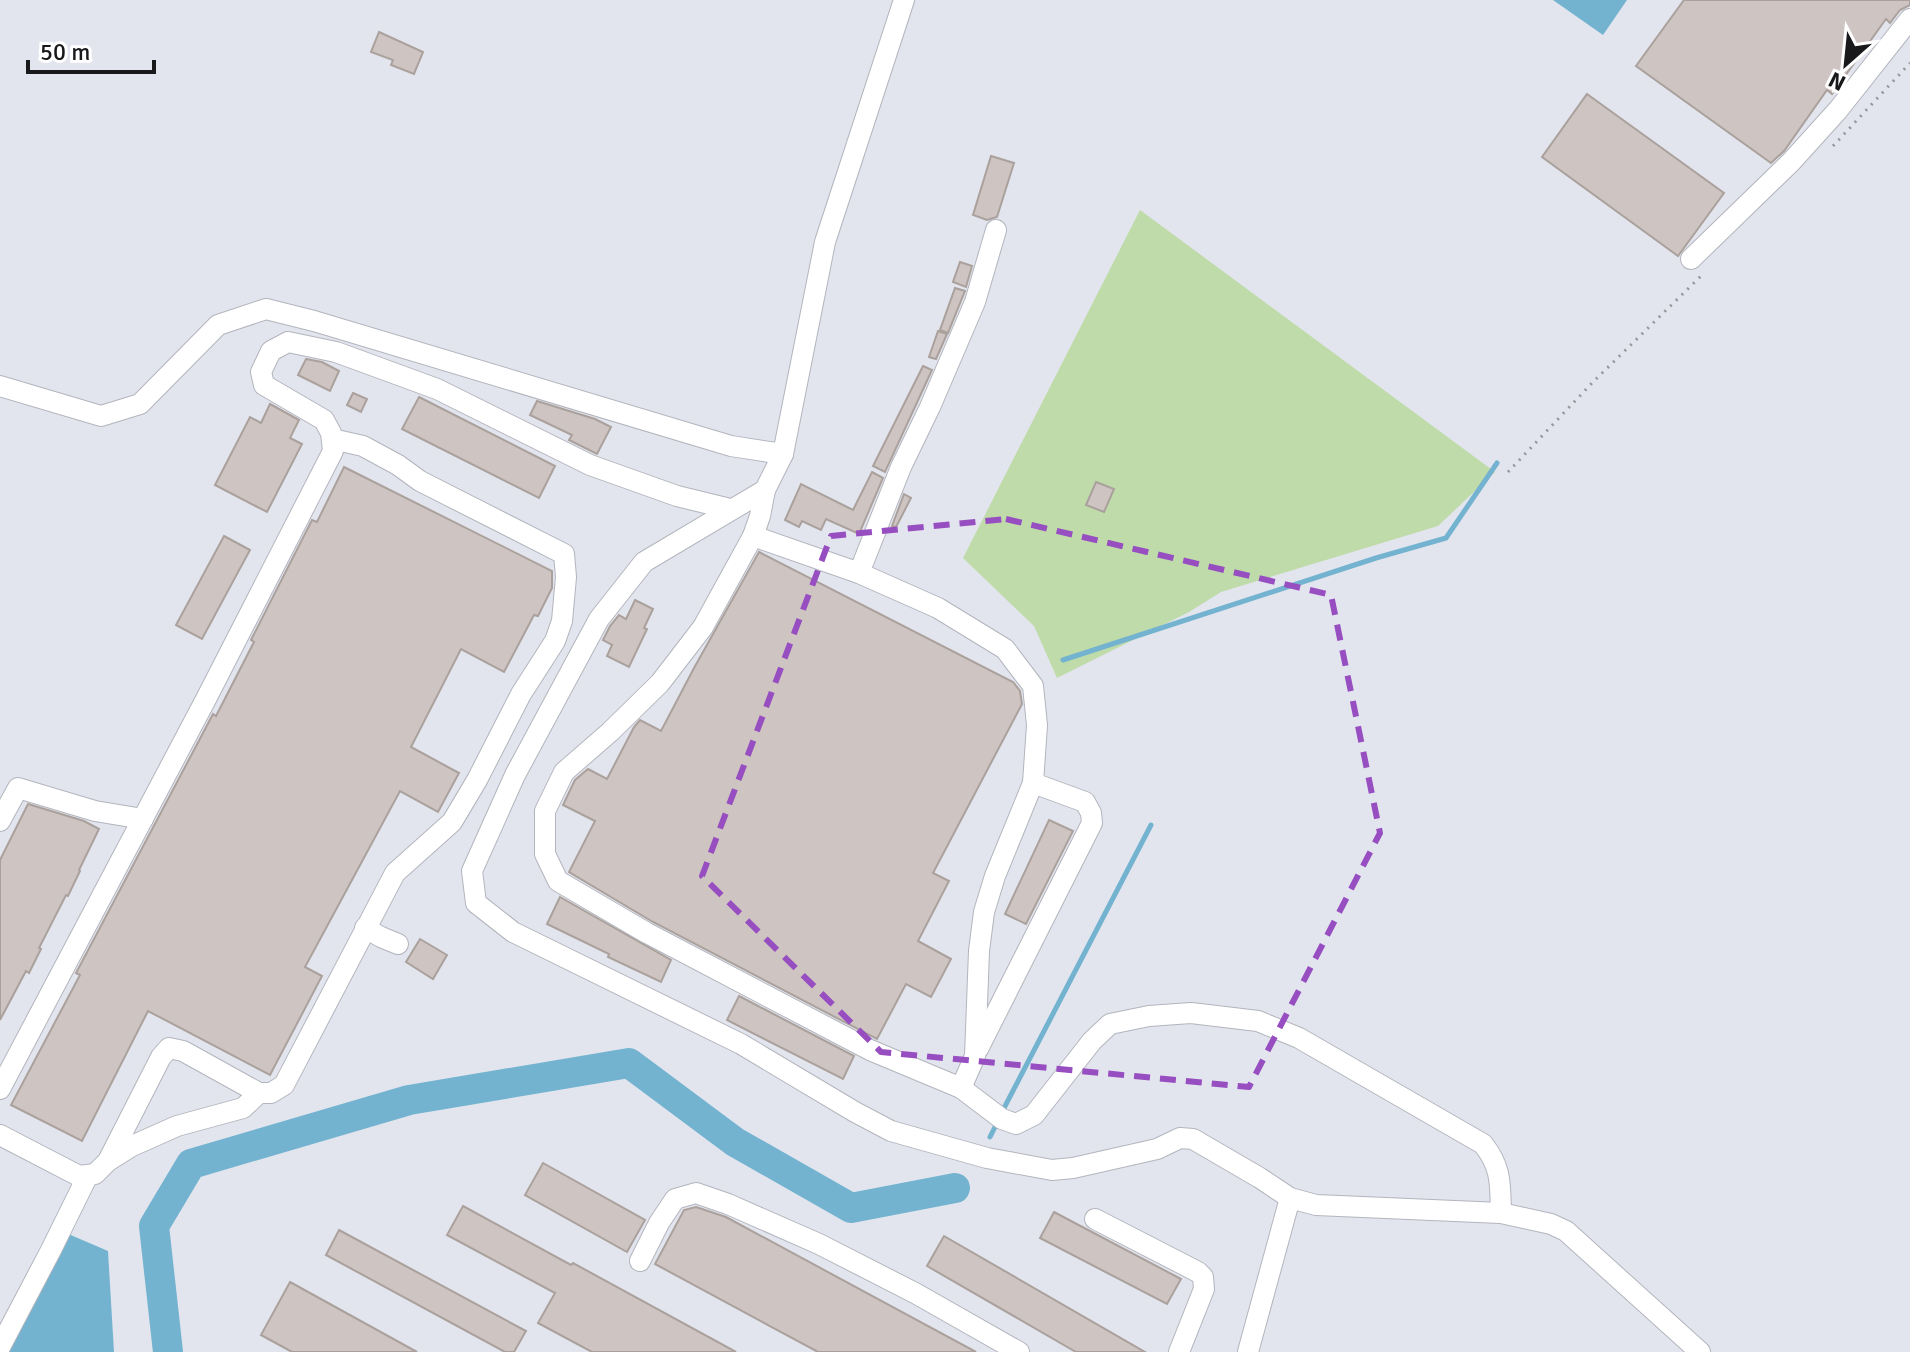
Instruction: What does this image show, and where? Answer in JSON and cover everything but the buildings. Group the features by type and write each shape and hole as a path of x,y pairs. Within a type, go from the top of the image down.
{"street":[{"path":"904,0 825,242 783,454 765,490 753,536 703,627 660,683 564,772 545,811 545,854 558,881 647,933 870,1050 961,1088 1002,1119 1016,1124 1034,1115 1092,1041 1110,1024 1149,1016 1191,1013 1258,1021 1299,1038 1483,1144 1494,1157 1500,1175 1501,1213"},
{"path":"1691,259 1791,162 1838,110 1910,19"},
{"path":"859,573 901,467 975,302 996,230"},
{"path":"0,386 101,416 140,404 218,325 266,309 731,446 783,454"},
{"path":"0,1089 333,451 331,433 324,420 264,385 261,372 271,351 288,342 336,352 437,389 590,465 677,496 730,509"},
{"path":"108,1161 161,1057 169,1048 183,1051 259,1093 271,1093 284,1085 395,873 452,822 521,694 555,641 562,621 566,577 564,554 420,481 363,446 332,439"},
{"path":"765,490 644,562 599,619 515,775 472,871 476,903 513,932 741,1044 891,1131 987,1158 1052,1170 1157,1149 1180,1138 1193,1139 1290,1198 1316,1205 1501,1213 1551,1224 1566,1231 1700,1352"},
{"path":"753,536 859,573 938,608 1005,649 1033,686 1037,725 1033,783 995,876 984,912 979,951 975,1056"},
{"path":"961,1088 1092,823 1085,802 1033,783"},
{"path":"0,821 18,788 95,811 143,819"},
{"path":"365,928 398,944"},
{"path":"0,1135 79,1176 95,1174 108,1161 132,1146 177,1126 243,1108 259,1093"},
{"path":"0,1347 88,1175"},
{"path":"640,1261 675,1199 696,1193 819,1244 915,1293 1019,1352"},
{"path":"1248,1352 1290,1198"},
{"path":"1095,1219 1203,1277 1204,1289 1179,1352"}],"highlighted area":[{"path":"1006,519 1331,595 1380,833 1249,1087 881,1052 702,876 831,536"}],"green space":[{"path":"1140,210 1495,472 1438,526 1221,592 1189,612 1057,678 1034,626 963,558"}],"water":[{"path":"1553,0 1627,0 1603,35"},
{"path":"66,1233 108,1251 114,1352 7,1352"}],"waterway":[{"path":"1063,660 1446,538 1497,463"},
{"path":"1002,1112 1151,825"},
{"path":"168,1352 154,1226 191,1164 409,1100 629,1063 735,1142 851,1208 955,1188"},
{"path":"990,1137 998,1121"}]}
